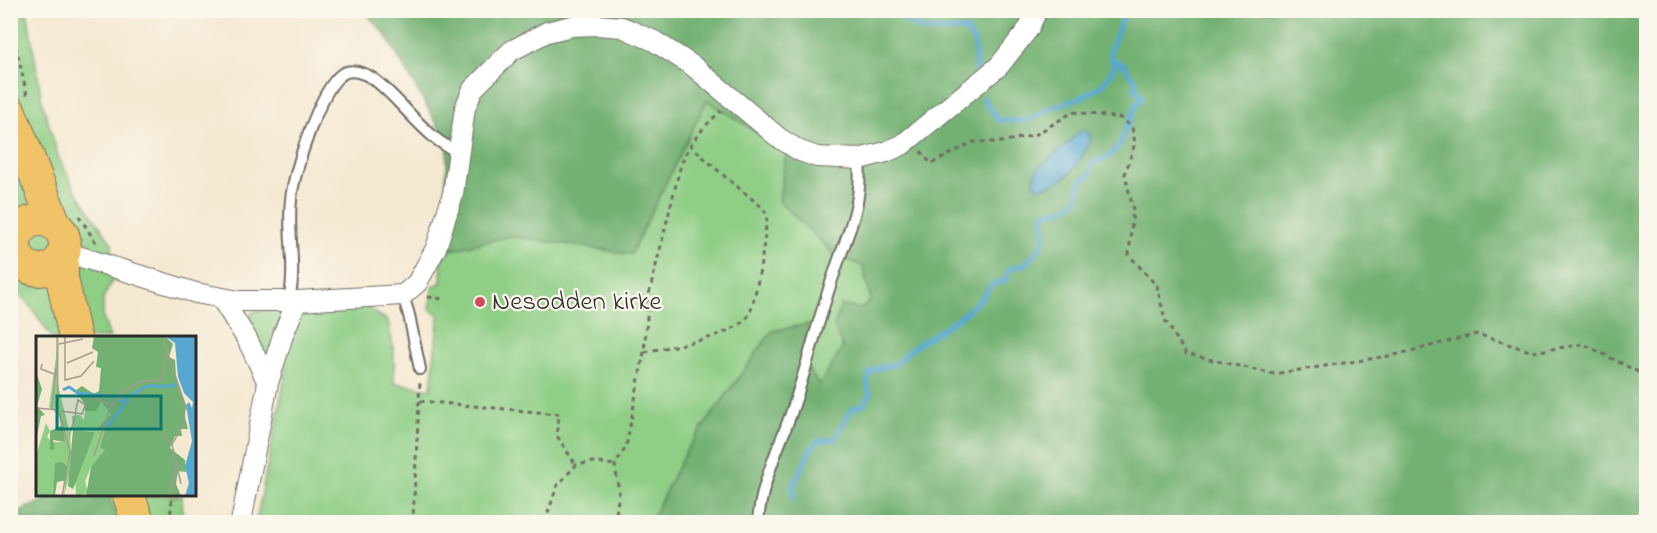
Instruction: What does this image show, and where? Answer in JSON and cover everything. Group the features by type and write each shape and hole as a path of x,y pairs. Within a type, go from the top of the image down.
{"main road":[{"path":"10,114 24,186 18,242 69,336"},
{"path":"10,114 61,245 63,278 75,336"},
{"path":"18,242 39,219 47,220 61,245"},
{"path":"18,242 46,270 52,268 61,245"},
{"path":"130,497 138,522"}],"street":[{"path":"61,245 196,293 239,301 403,295 417,283 436,249 453,194 465,108 473,89 511,51 547,32 572,26 605,25 634,31 693,66 779,138 800,151 817,158 859,159 886,152 911,138 999,66 1029,28 1037,10"},
{"path":"221,298 247,339 268,383"},
{"path":"243,522 268,383 293,300"}],"lane":[{"path":"293,300 293,263 289,220 295,177 310,131 329,88 341,75 353,71 369,76 388,90 435,138 451,149 459,151"},
{"path":"758,522 760,498 794,405 834,273 856,213 860,188 859,159"},
{"path":"403,295 420,369"}],"path":[{"path":"615,522 619,492 615,465 626,447 644,352 650,294 680,168 690,145 700,131 733,100"},
{"path":"911,138 931,164 973,142 1001,142 1035,135 1072,112 1121,118 1132,128 1135,143 1125,174 1133,208 1129,255 1157,286 1165,320 1186,354 1274,374 1395,355 1477,334 1533,352 1584,344 1647,376"},
{"path":"644,352 728,331 747,319 756,287 767,215 763,208 690,145"},
{"path":"420,369 413,519 416,522 423,520 457,522"},
{"path":"420,401 559,414 557,436 576,465"},
{"path":"545,522 557,486 576,465 592,462 615,465"},
{"path":"170,522 172,497"}],"green space":[{"path":"10,11 27,11 42,101 59,159 76,191 112,244 113,280 103,298 103,318 109,336 51,336 34,311 11,284"},
{"path":"364,11 1646,11 1646,502 1636,522 650,522 686,451 772,331 809,324 802,360 819,385 843,348 834,326 841,305 861,309 871,300 863,266 834,254 779,201 786,151 707,100 631,254 510,236 442,252 448,143 385,34"},
{"path":"707,100 787,152 834,254 863,266 871,300 861,309 841,305 834,326 843,348 819,386 802,360 686,451 650,522 256,522 287,368 265,358 247,320 253,312 328,302 362,304 388,321 394,352 394,383 431,389 439,314 434,313 430,308 433,286 441,283 442,252 510,236 630,254"},
{"path":"52,497 108,497 119,522 11,522 11,515"},
{"path":"108,497 182,497 183,522 119,522"}],"water":[{"path":"1082,130 1090,134 1091,140 1077,165 1065,178 1049,186 1038,188 1034,182 1036,171"}],"waterway":[{"path":"880,10 900,17 924,31 967,30 974,43 976,71"},
{"path":"983,98 998,120 1026,121 1049,109 1082,97 1103,85 1114,68 1110,52 1125,10"},
{"path":"794,499 793,486 811,449 818,441 835,439 851,409 863,405 870,395 867,384 869,373 877,368 897,363 909,351 965,313 992,284 1005,281 1009,269 1023,266 1043,243 1044,213 1062,210 1076,201 1081,181 1090,174 1092,163 1107,158 1119,146 1136,105 1142,98 1135,88 1136,80 1124,65 1112,59"}],"place":[{"name":"Nesodden kirke","path":"480,302"}]}
